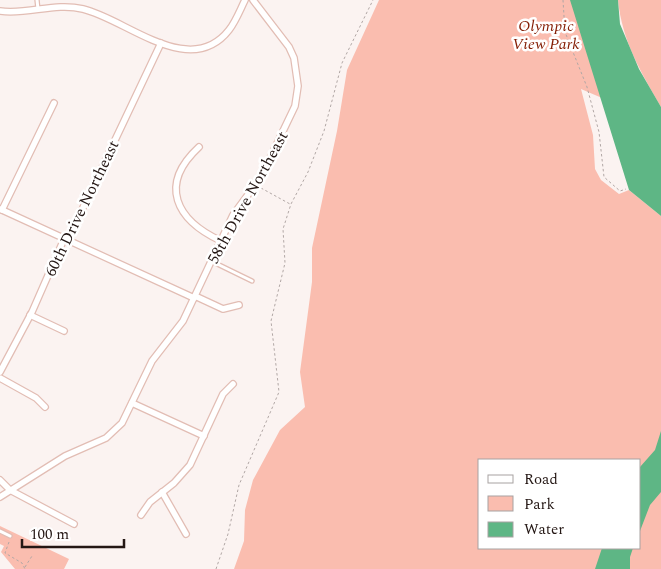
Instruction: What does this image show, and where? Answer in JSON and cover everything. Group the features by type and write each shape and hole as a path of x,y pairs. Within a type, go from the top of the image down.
{"street":[{"path":"0,11 38,10 59,6 83,8 161,43 183,50 201,49 228,32 245,0"},
{"name":"58th Drive Northeast","path":"0,496 65,456 106,438 122,423 152,361 183,321 236,210 256,185 295,106 298,86 294,58 289,47 253,0"},
{"name":"60th Drive Northeast","path":"0,372 30,315 64,239 71,233 161,43"},
{"path":"54,103 1,209 223,309 239,305"},
{"path":"199,147 181,166 177,174 177,198 188,220 197,228 221,241"},
{"path":"30,315 64,332"},
{"path":"0,378 36,398 45,407"},
{"path":"141,515 150,502 183,474 204,436 223,394 234,384"},
{"path":"132,403 204,436"},
{"path":"0,480 10,490 74,524"},
{"path":"162,492 186,534"}],"lane":[{"path":"37,0 38,10"},
{"path":"211,262 252,281"},
{"path":"0,531 10,536"}],"path":[{"path":"216,569 228,534 239,485 278,398 279,378 271,321 284,274 283,229 291,204 308,172 324,131 342,63 373,0"},
{"path":"563,0 565,32 587,87 599,132 604,177 620,191 626,189"},
{"path":"256,185 291,204"},
{"path":"10,536 6,554 22,563 25,568 32,556"}],"green space":[{"name":"Olympic View Park","path":"379,0 578,0 602,98 581,89 593,135 595,169 601,180 619,194 629,190 661,216 661,569 234,569 244,541 245,510 253,480 280,430 305,407 300,372 312,282 312,248 337,131 347,70"},
{"path":"618,0 661,0 661,107 628,43"},
{"path":"0,526 69,559 64,569 15,569 1,552 4,546 0,544"}],"water":[{"path":"570,0 618,0 620,24 639,69 661,107 661,216 629,190"},
{"path":"661,431 661,492 650,505 641,528 641,466 655,450"},
{"path":"602,549 633,549 630,557 630,569 595,569"}]}
